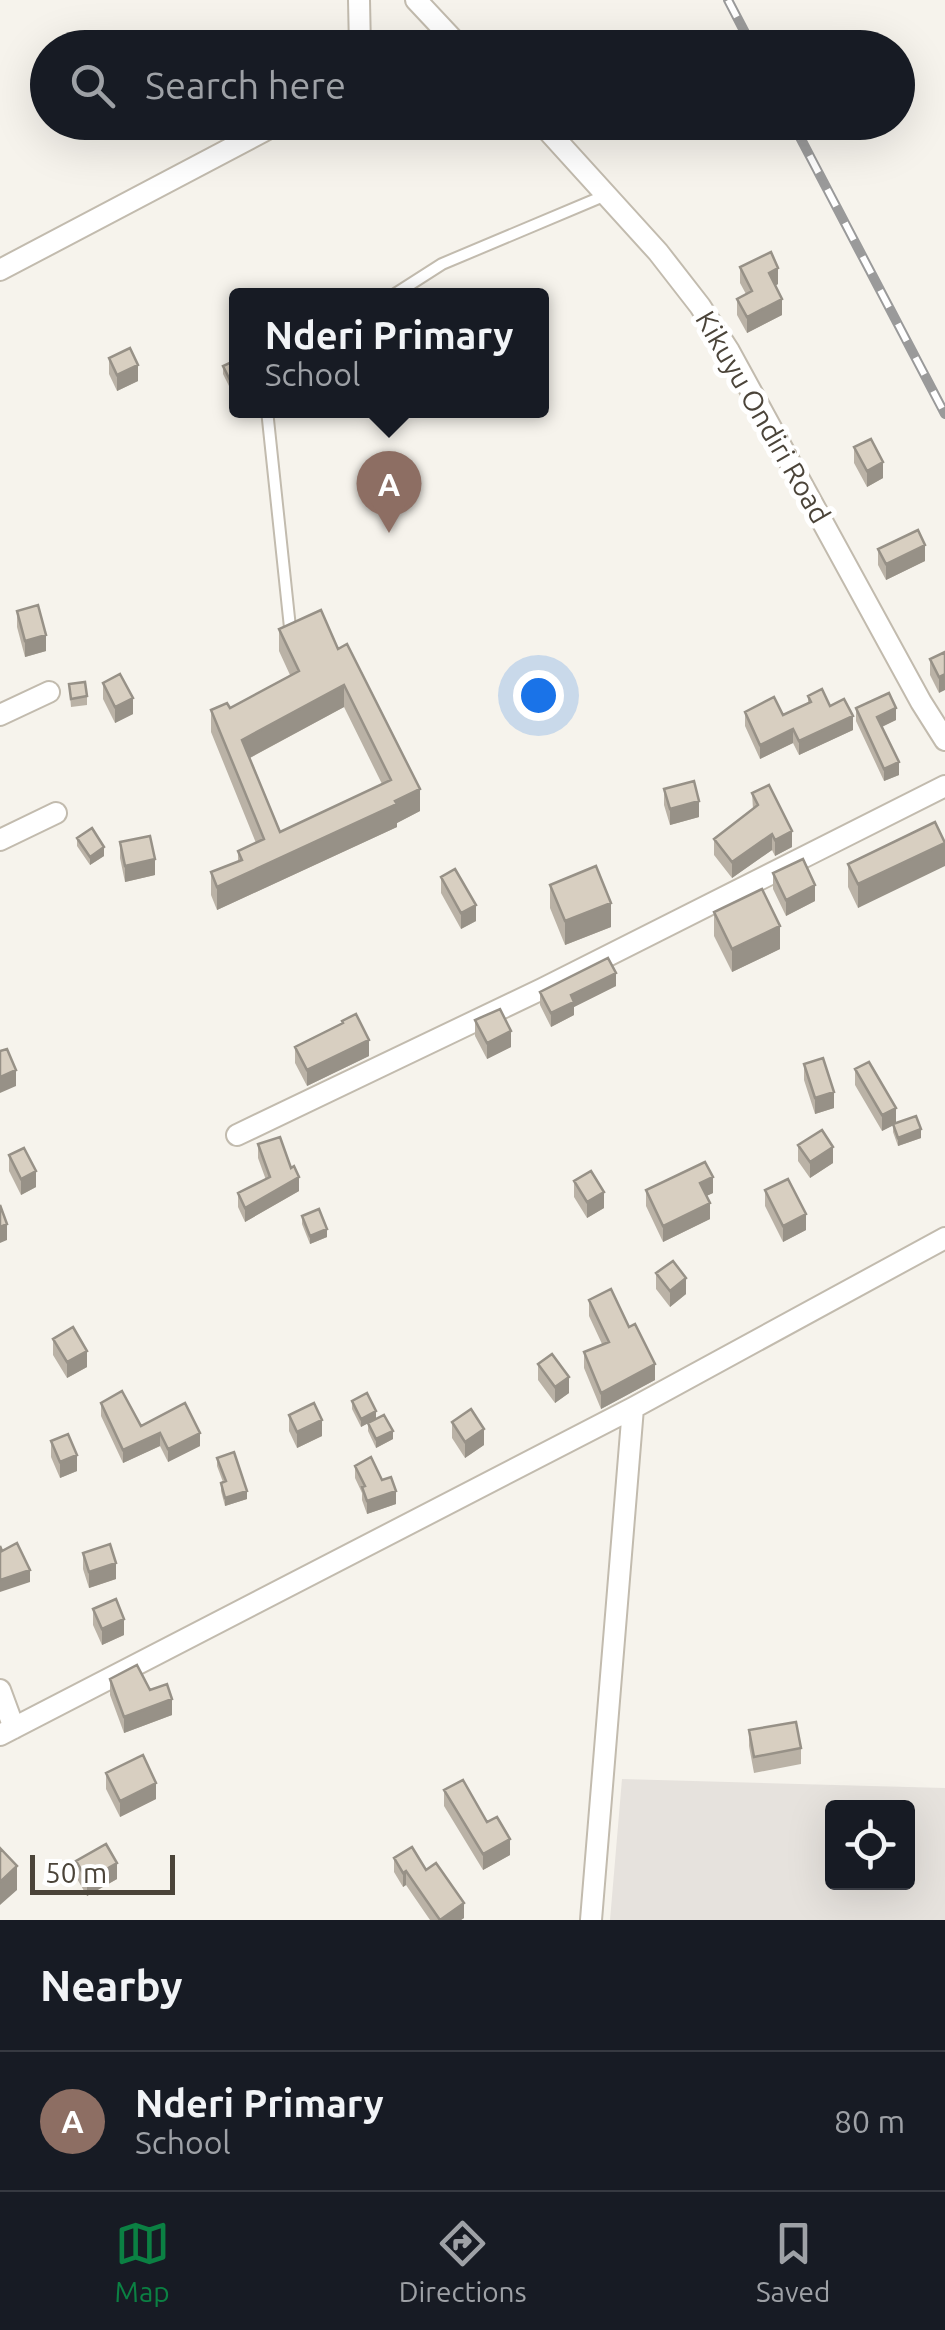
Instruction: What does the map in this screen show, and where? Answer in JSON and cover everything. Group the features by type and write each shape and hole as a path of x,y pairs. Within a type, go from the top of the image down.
{"street":[{"path":"360,0 360,30"},
{"path":"416,0 444,30"},
{"path":"0,270 247,140"},
{"name":"Kikuyu Ondiri Road","path":"557,140 669,265 700,306 729,351 945,740"},
{"path":"0,715 49,692"},
{"path":"237,1135 542,989 945,786"},
{"path":"0,840 56,813"},
{"path":"0,1690 7,1731 632,1408 945,1238"},
{"path":"591,1920 632,1408"}],"lane":[{"path":"404,288 442,264 607,194"},
{"path":"268,418 291,638"}],"shaded area":[{"path":"622,1779 945,1788 945,1920 610,1920"}],"building":[{"path":"771,252 778,268 769,273 782,299 747,317 737,299 752,291 740,267"},
{"path":"130,348 138,365 117,375 109,358"},
{"path":"871,439 883,462 867,471 854,447"},
{"path":"918,530 925,545 886,564 878,549"},
{"path":"38,605 46,635 25,641 17,611"},
{"path":"321,610 338,649 347,644 420,789 395,801 397,804 217,887 211,872 242,860 238,851 264,839 211,710 227,703 230,708 299,671 279,629","holes":["344,685 391,780 280,832 242,740"]},
{"path":"945,652 945,674 939,677 930,659"},
{"path":"120,674 133,698 115,707 103,683"},
{"path":"85,682 87,696 71,699 69,684"},
{"path":"822,689 830,706 844,699 853,716 799,741 793,729 760,745 745,712 774,697 783,715 811,702 808,696"},
{"path":"889,693 896,708 877,717 899,762 884,769 856,708"},
{"path":"694,781 699,801 670,809 664,789"},
{"path":"769,785 792,831 775,840 772,834 732,862 714,839 758,805 752,793"},
{"path":"935,822 945,843 858,884 848,864"},
{"path":"92,828 104,847 90,857 77,838"},
{"path":"150,836 155,859 125,866 120,842"},
{"path":"803,859 815,885 786,900 773,873"},
{"path":"596,866 611,903 565,921 550,885"},
{"path":"455,869 476,905 461,913 441,877"},
{"path":"762,889 780,926 732,949 714,912"},
{"path":"608,958 616,973 571,995 574,1002 551,1013 540,992"},
{"path":"500,1009 511,1031 487,1043 475,1020"},
{"path":"356,1014 369,1040 307,1070 295,1047"},
{"path":"7,1049 16,1070 0,1077 0,1051"},
{"path":"823,1058 834,1092 815,1098 804,1064"},
{"path":"869,1062 896,1108 882,1115 855,1069"},
{"path":"916,1116 921,1129 898,1138 893,1124"},
{"path":"822,1130 833,1147 810,1162 798,1145"},
{"path":"280,1137 291,1168 294,1166 299,1177 245,1208 238,1193 270,1177 258,1144"},
{"path":"24,1148 36,1171 21,1179 9,1155"},
{"path":"705,1162 713,1177 700,1183 710,1203 663,1226 646,1190"},
{"path":"591,1171 604,1192 587,1202 574,1181"},
{"path":"788,1179 806,1214 783,1226 765,1190"},
{"path":"0,1205 7,1224 0,1227"},
{"path":"319,1209 327,1229 310,1236 302,1216"},
{"path":"673,1261 686,1278 670,1291 656,1273"},
{"path":"611,1289 629,1327 635,1324 655,1364 601,1393 584,1352 609,1342 589,1300"},
{"path":"73,1327 87,1351 67,1362 53,1339"},
{"path":"552,1354 569,1377 555,1387 538,1364"},
{"path":"122,1391 141,1426 185,1403 200,1433 168,1449 160,1433 123,1450 101,1403"},
{"path":"367,1393 376,1411 361,1419 352,1401"},
{"path":"314,1403 322,1420 297,1432 289,1415"},
{"path":"471,1409 484,1429 465,1442 452,1422"},
{"path":"384,1415 393,1431 376,1439 368,1423"},
{"path":"68,1434 77,1455 60,1462 51,1441"},
{"path":"234,1452 247,1491 225,1498 221,1483 226,1481 217,1458"},
{"path":"371,1457 382,1480 391,1477 396,1491 367,1501 355,1466"},
{"path":"17,1543 30,1570 0,1580 0,1546 2,1551"},
{"path":"110,1544 116,1563 89,1572 83,1553"},
{"path":"116,1599 124,1619 102,1629 93,1609"},
{"path":"137,1665 150,1690 167,1684 172,1699 124,1717 110,1679"},
{"path":"796,1722 801,1748 754,1757 749,1730"},
{"path":"143,1755 156,1783 120,1801 106,1773"},
{"path":"463,1780 487,1822 497,1817 510,1839 483,1854 444,1790"},
{"path":"106,1844 117,1863 87,1880 76,1861"},
{"path":"412,1847 426,1870 436,1863 464,1903 440,1920 394,1858"},
{"path":"0,1848 17,1866 0,1882"}],"railway":[{"path":"728,0 744,30"},
{"path":"801,140 945,414"}],"place":[{"name":"Nderi Primary","path":"389,533"}]}
